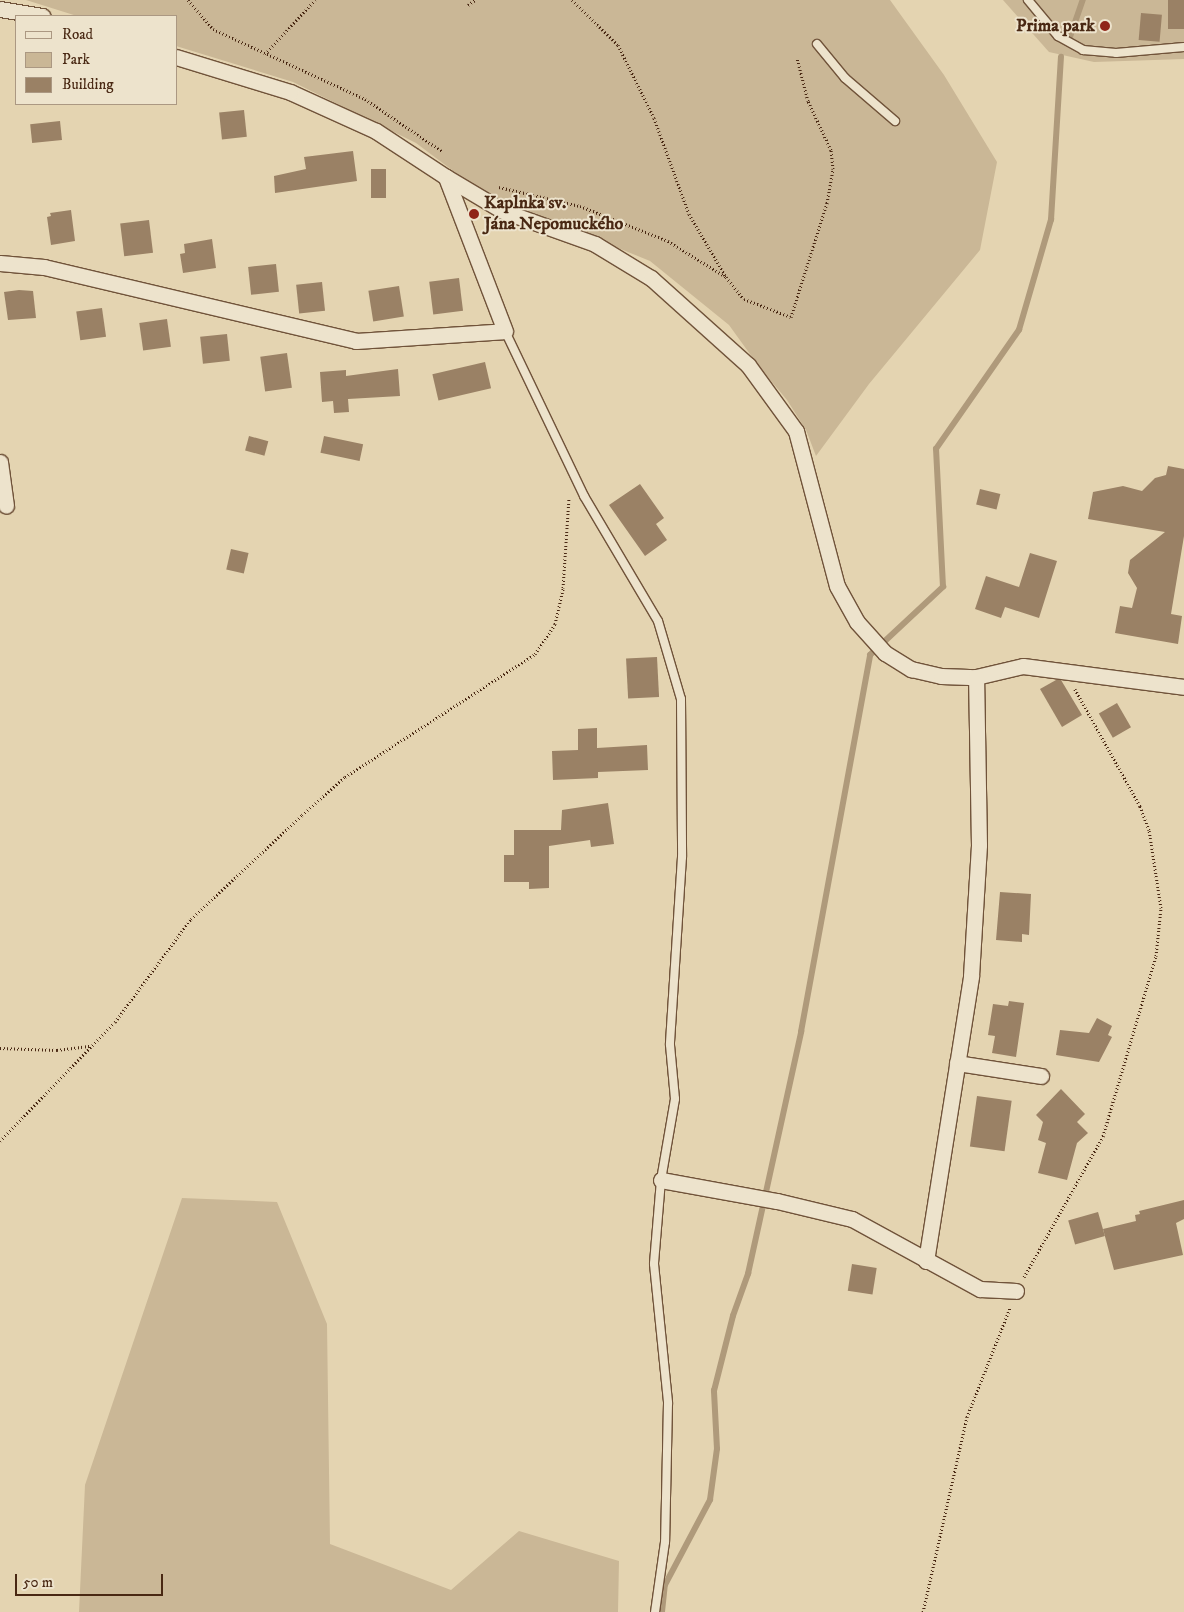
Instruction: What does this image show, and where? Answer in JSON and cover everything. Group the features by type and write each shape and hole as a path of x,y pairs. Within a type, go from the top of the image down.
{"street":[{"path":"0,9 36,15"},
{"path":"178,58 298,96 376,131 503,211 595,244 643,273 748,365 796,431 837,586 857,622 880,648 911,668 934,674 976,677 1023,666 1066,670 1184,687"},
{"path":"0,263 44,266 356,341 505,331 446,176"},
{"path":"0,462 6,506"},
{"path":"926,1261 971,976 979,845 976,677"},
{"path":"957,1063 1041,1076"},
{"path":"661,1180 777,1201 852,1219 980,1289 1016,1291"}],"lane":[{"path":"1028,0 1058,36 1083,50 1116,53 1184,47"},
{"path":"817,44 845,78 895,121"},
{"path":"505,331 570,468 658,621 681,699 682,857 670,1045 675,1099 661,1180 654,1264 668,1403 668,1477 665,1542 655,1612"}],"path":[{"path":"188,0 212,30 364,99 450,158"},
{"path":"265,54 315,0"},
{"path":"468,5 475,0"},
{"path":"572,0 618,45 654,118 689,214 726,277 744,299 791,317 827,203 833,169 831,150 808,101 797,58"},
{"path":"495,185 510,192 580,206 624,223 668,241 726,277"},
{"path":"0,1141 115,1022 191,919 338,783 535,654 555,624 563,588 570,468"},
{"path":"924,1612 967,1417 1016,1291 1103,1136 1156,956 1161,908 1158,873 1146,822 1066,670"},
{"path":"0,1048 57,1050 92,1046"}],"green space":[{"path":"26,0 890,0 944,75 997,162 980,250 869,384 816,456 806,430 787,400 760,368 729,325 650,261 503,201 468,182 416,143 293,82 178,47 178,15 74,15"},
{"name":"Prima park","path":"1003,0 1184,0 1184,59 1094,62 1049,52"},
{"path":"182,1198 277,1202 327,1324 330,1544 451,1590 519,1531 619,1561 618,1612 79,1612 85,1485"}],"building":[{"path":"1168,0 1184,0 1184,29 1168,29"},
{"path":"1141,13 1162,15 1160,42 1139,40"},
{"path":"244,110 247,137 222,139 219,113"},
{"path":"60,121 62,140 32,143 30,124"},
{"path":"353,151 357,181 275,193 274,176 306,169 304,157"},
{"path":"371,169 386,169 386,198 371,198"},
{"path":"71,210 75,241 51,245 47,217 51,216 50,213"},
{"path":"149,220 153,253 124,256 120,224"},
{"path":"212,239 216,268 183,273 180,254 185,253 184,244"},
{"path":"276,264 279,292 251,295 248,267"},
{"path":"459,278 463,311 433,314 429,282"},
{"path":"322,282 325,311 299,314 296,285"},
{"path":"399,286 404,317 373,321 368,291"},
{"path":"33,291 36,318 8,320 4,292"},
{"path":"102,308 106,337 80,340 76,312"},
{"path":"167,319 171,347 143,351 139,323"},
{"path":"227,334 230,361 203,364 200,337"},
{"path":"287,353 292,388 265,391 260,357"},
{"path":"485,362 491,388 438,400 432,374"},
{"path":"398,369 400,396 348,399 349,412 334,413 333,401 322,402 320,372 346,370 346,376"},
{"path":"249,436 268,441 264,456 245,450"},
{"path":"324,436 363,444 360,461 320,453"},
{"path":"1168,466 1184,469 1184,536 1171,614 1182,616 1178,644 1115,633 1120,606 1132,608 1137,588 1128,573 1130,560 1165,532 1088,519 1093,492 1123,486 1142,491 1155,478 1166,475"},
{"path":"640,484 664,518 656,524 667,540 645,556 609,505"},
{"path":"980,489 1000,494 997,510 976,505"},
{"path":"231,549 249,553 244,574 226,569"},
{"path":"1030,553 1057,561 1039,618 1005,607 1001,618 975,609 986,576 1019,587"},
{"path":"657,657 659,697 628,699 626,659"},
{"path":"1056,680 1061,680 1082,715 1062,727 1040,689"},
{"path":"1117,703 1131,727 1113,738 1099,714"},
{"path":"597,728 597,748 647,745 648,770 598,772 598,778 553,780 552,751 578,750 578,729"},
{"path":"608,803 614,844 591,847 590,840 549,846 549,888 529,889 529,882 504,882 504,855 514,855 514,830 561,830 562,810"},
{"path":"1000,892 1031,894 1029,935 1022,934 1022,942 996,940"},
{"path":"1009,1001 1024,1003 1016,1057 992,1053 995,1036 988,1035 993,1004 1008,1006"},
{"path":"1097,1018 1112,1026 1108,1035 1112,1037 1099,1062 1056,1055 1060,1030 1089,1033"},
{"path":"1061,1089 1085,1114 1077,1122 1088,1133 1077,1143 1067,1180 1038,1173 1046,1143 1038,1140 1043,1122 1036,1115"},
{"path":"977,1096 1012,1101 1005,1151 970,1147"},
{"path":"1184,1200 1184,1219 1176,1223 1183,1255 1114,1270 1103,1229 1136,1221 1135,1215 1140,1214 1139,1211"},
{"path":"1098,1212 1105,1236 1075,1245 1068,1221"},
{"path":"852,1264 877,1268 872,1295 848,1291"}],"waterway":[{"path":"1070,37 1083,0"},
{"path":"662,1612 665,1585 710,1500 717,1449 714,1391 733,1316 748,1274 801,1032 870,655 943,587 936,449 1019,330 1051,220 1061,57"}],"place":[{"name":"Prima park","path":"1105,26"},
{"name":"Kaplnka sv. Jána Nepomuckého","path":"474,214"}]}
